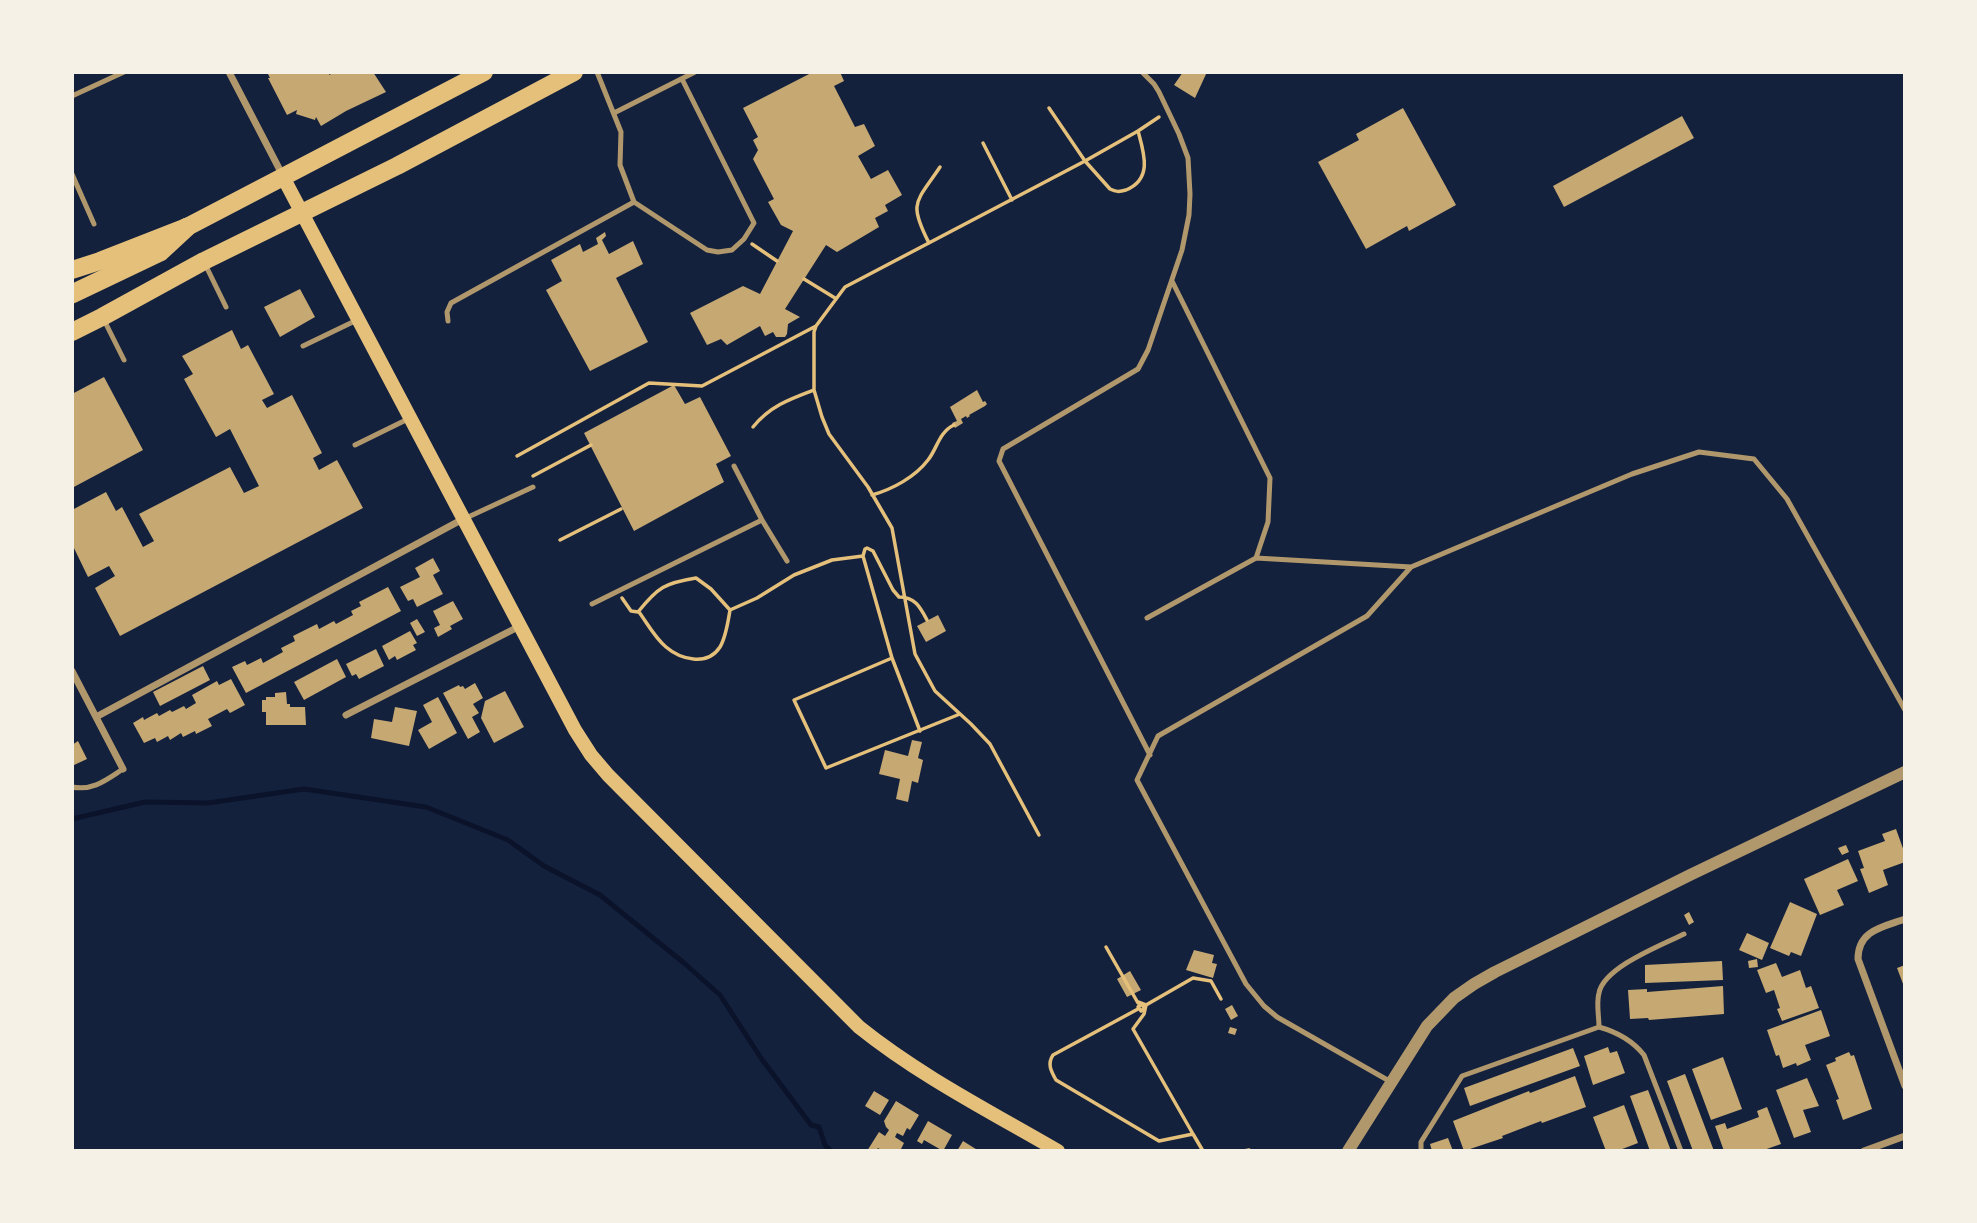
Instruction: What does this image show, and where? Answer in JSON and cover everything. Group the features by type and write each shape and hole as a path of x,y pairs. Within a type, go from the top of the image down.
{"highway":[{"path":"72,294 160,252 187,228"}],"main road":[{"path":"72,270 187,228 484,72"},
{"path":"72,332 204,261 303,214 574,72"},
{"path":"283,177 590,755 859,1027 909,1064 1058,1151"}],"street":[{"path":"229,72 283,177"},
{"path":"96,717 464,519"},
{"path":"346,715 520,625"},
{"path":"72,671 123,769"},
{"path":"1349,1151 1419,1037 1436,1015 1474,984 1690,875 1905,772"},
{"path":"1905,919 1870,933 1860,944 1858,959 1905,1086"},
{"path":"1864,1151 1905,1136"}],"lane":[{"path":"72,96 124,72"},
{"path":"597,72 621,132 620,165 634,202 707,250 718,253 732,250 744,239 754,223 682,79"},
{"path":"614,113 695,72"},
{"path":"1142,72 1154,84 1168,110 1188,158 1189,174 1189,215 1182,250 1148,350 1138,369 1003,449 999,465 1150,755"},
{"path":"72,174 94,224"},
{"path":"448,321 447,312 451,303 634,202"},
{"path":"204,261 226,307"},
{"path":"1172,281 1270,478 1268,522 1256,558"},
{"path":"102,317 124,359"},
{"path":"303,346 358,320"},
{"path":"355,445 411,418"},
{"path":"1391,1082 1277,1017 1250,990 1137,780 1158,736 1367,616 1411,567 1632,474 1699,452 1754,459 1787,499 1905,710"},
{"path":"734,466 787,561"},
{"path":"464,519 533,487"},
{"path":"593,604 762,520"},
{"path":"1147,618 1256,558 1411,567"},
{"path":"72,787 81,789 99,785 123,769"},
{"path":"1599,1027 1598,995 1609,976 1642,955 1684,934"},
{"path":"1421,1151 1421,1142 1462,1076 1599,1027 1617,1033 1638,1046 1644,1055 1681,1151"}],"path":[{"path":"1049,108 1085,161 1115,192 1135,185 1142,177 1145,167 1138,131"},
{"path":"1039,835 990,744 935,691 923,671 912,644 892,528 829,434 821,417 814,390 814,332 845,287 1085,161 1138,131 1168,110"},
{"path":"983,143 1012,200"},
{"path":"929,243 920,227 915,208 940,167"},
{"path":"744,239 777,261"},
{"path":"804,279 836,298"},
{"path":"517,456 649,383 702,386 816,326"},
{"path":"753,427 776,405 814,390"},
{"path":"872,495 901,483 922,467 932,455 945,430 954,425"},
{"path":"528,478 591,445"},
{"path":"560,540 621,509"},
{"path":"920,731 892,658 863,556 865,549 873,551 899,597 917,603 927,620"},
{"path":"730,610 757,598 794,575 832,560 863,556"},
{"path":"638,612 653,594 672,582 696,578 711,589 730,610"},
{"path":"618,592 631,611 638,612 664,646 681,657 698,660 712,655 720,648 730,610"},
{"path":"892,658 794,700 827,768 960,714"},
{"path":"1106,947 1141,1008"},
{"path":"1193,1134 1159,1141 1056,1080 1049,1065 1053,1055 1193,978 1211,981 1221,999"},
{"path":"1141,1008 1133,1029 1202,1151"}],"building":[{"path":"267,72 330,72 329,75 335,72 373,72 386,92 321,126 316,117 315,120 296,114 297,110 287,115"},
{"path":"813,72 840,72 844,81 834,86 855,127 864,124 875,146 858,156 871,179 888,170 902,195 885,205 888,211 875,218 879,227 837,252 826,245 785,309 800,317 788,324 785,337 776,337 773,332 765,336 760,326 727,345 721,339 707,345 690,313 743,286 760,294 793,231 781,225 768,202 774,199 753,159 758,150 753,140 758,137 743,108"},
{"path":"1183,72 1207,72 1195,98 1174,85"},
{"path":"1403,108 1456,205 1409,231 1407,226 1366,249 1318,162 1359,140 1356,134"},
{"path":"1682,116 1694,138 1564,207 1553,186"},
{"path":"605,232 606,236 602,240 609,254 633,241 643,264 616,278 648,342 590,371 546,290 562,281 551,260 580,244 583,252 598,244 596,238"},
{"path":"300,289 315,317 280,337 264,307"},
{"path":"232,330 241,349 248,345 274,394 262,400 267,408 292,395 322,453 313,458 319,470 337,460 363,508 120,636 95,588 115,576 109,566 88,577 72,544 72,510 106,492 116,511 122,507 143,547 154,541 139,514 230,467 244,493 259,486 230,429 216,437 184,379 193,374 182,356"},
{"path":"104,377 143,450 72,488 72,394"},
{"path":"674,385 685,404 700,397 731,456 716,464 724,482 634,531 584,433"},
{"path":"977,390 987,404 967,418 966,416 961,419 963,423 955,428 952,423 957,421 950,407"},
{"path":"433,558 440,571 433,575 443,594 417,607 413,599 408,601 400,587 420,577 415,568"},
{"path":"388,587 401,611 246,693 232,667 245,661 247,665 261,658 263,663 283,652 281,648 295,641 293,636 317,624 319,629 334,621 336,624 353,615 351,611 361,606 359,602"},
{"path":"453,601 463,619 438,637 434,628 440,625 433,611"},
{"path":"938,615 946,631 926,642 917,626"},
{"path":"417,619 425,632 417,636 410,623"},
{"path":"410,631 417,643 413,645 416,650 397,660 395,656 389,660 382,646"},
{"path":"376,649 384,666 359,679 356,674 352,676 346,664"},
{"path":"337,659 346,677 304,700 294,682"},
{"path":"203,666 210,680 160,706 153,692"},
{"path":"231,679 245,705 230,713 227,709 208,719 212,726 196,734 195,731 183,737 181,733 170,740 168,736 157,742 155,738 144,743 133,723 157,713 159,716 184,706 186,709 196,703 192,695 217,681 219,685"},
{"path":"475,683 483,698 473,704 479,713 472,717 480,732 468,739 443,693 459,685 465,689"},
{"path":"505,691 524,727 494,743 481,718 485,701"},
{"path":"286,692 287,704 290,704 290,707 305,707 306,725 266,725 262,700 275,697 275,693"},
{"path":"438,697 457,733 429,749 418,730 432,722 423,705"},
{"path":"395,707 417,711 409,746 371,738 374,719 392,722"},
{"path":"912,740 922,742 918,758 923,760 918,783 912,781 908,802 896,799 900,779 879,774 885,750 908,756"},
{"path":"78,741 87,759 72,766 72,745"},
{"path":"1896,829 1905,854 1905,862 1883,870 1888,885 1869,893 1860,869 1864,868 1858,851 1885,841 1882,834"},
{"path":"1846,845 1849,852 1842,855 1838,848"},
{"path":"1848,859 1858,881 1837,890 1844,905 1820,915 1804,879"},
{"path":"1790,902 1817,914 1801,956 1791,952 1789,956 1770,948"},
{"path":"1689,912 1694,922 1689,925 1684,915"},
{"path":"1747,933 1769,943 1762,960 1739,950"},
{"path":"1194,950 1214,955 1212,963 1217,964 1213,978 1186,970"},
{"path":"1757,959 1758,967 1749,968 1748,961"},
{"path":"1722,961 1723,980 1645,983 1645,965"},
{"path":"1776,963 1782,977 1800,970 1806,988 1811,986 1819,1008 1782,1021 1774,990 1766,993 1757,970"},
{"path":"1905,965 1905,989 1897,968"},
{"path":"1130,971 1141,990 1127,997 1117,979"},
{"path":"1723,986 1724,1014 1630,1019 1628,990 1647,989 1647,992"},
{"path":"1232,1005 1238,1016 1231,1020 1225,1009"},
{"path":"1821,1010 1830,1036 1805,1045 1811,1060 1783,1068 1767,1030"},
{"path":"1230,1027 1237,1029 1235,1035 1228,1033"},
{"path":"1608,1047 1610,1053 1617,1051 1625,1073 1593,1085 1584,1056"},
{"path":"1573,1048 1580,1066 1470,1106 1464,1088"},
{"path":"1849,1052 1851,1056 1854,1055 1872,1109 1843,1120 1836,1100 1839,1099 1826,1065"},
{"path":"1723,1057 1742,1109 1711,1120 1692,1069"},
{"path":"1685,1074 1714,1151 1693,1151 1667,1081"},
{"path":"1575,1076 1586,1107 1464,1151 1453,1121"},
{"path":"1807,1078 1819,1106 1803,1110 1811,1132 1794,1138 1776,1090"},
{"path":"1648,1090 1671,1151 1650,1151 1630,1096"},
{"path":"874,1091 889,1100 880,1115 865,1106"},
{"path":"896,1101 919,1115 903,1136 897,1133 895,1137 904,1143 900,1151 883,1151 878,1148 876,1151 867,1151 879,1132 885,1136 889,1130 884,1121"},
{"path":"1624,1105 1638,1143 1617,1151 1606,1151 1593,1117"},
{"path":"1767,1107 1781,1144 1761,1151 1724,1151 1715,1126 1725,1123 1727,1129 1759,1117 1757,1111"},
{"path":"928,1121 952,1135 943,1151 924,1140 922,1144 917,1141"},
{"path":"1448,1138 1453,1151 1432,1151 1430,1144"},
{"path":"963,1141 979,1151 957,1151"}],"waterway":[{"path":"72,819 145,802 208,803 304,789 426,807 508,840 544,866 600,895 720,995 761,1058 811,1125 819,1127 825,1145 831,1151"}]}
